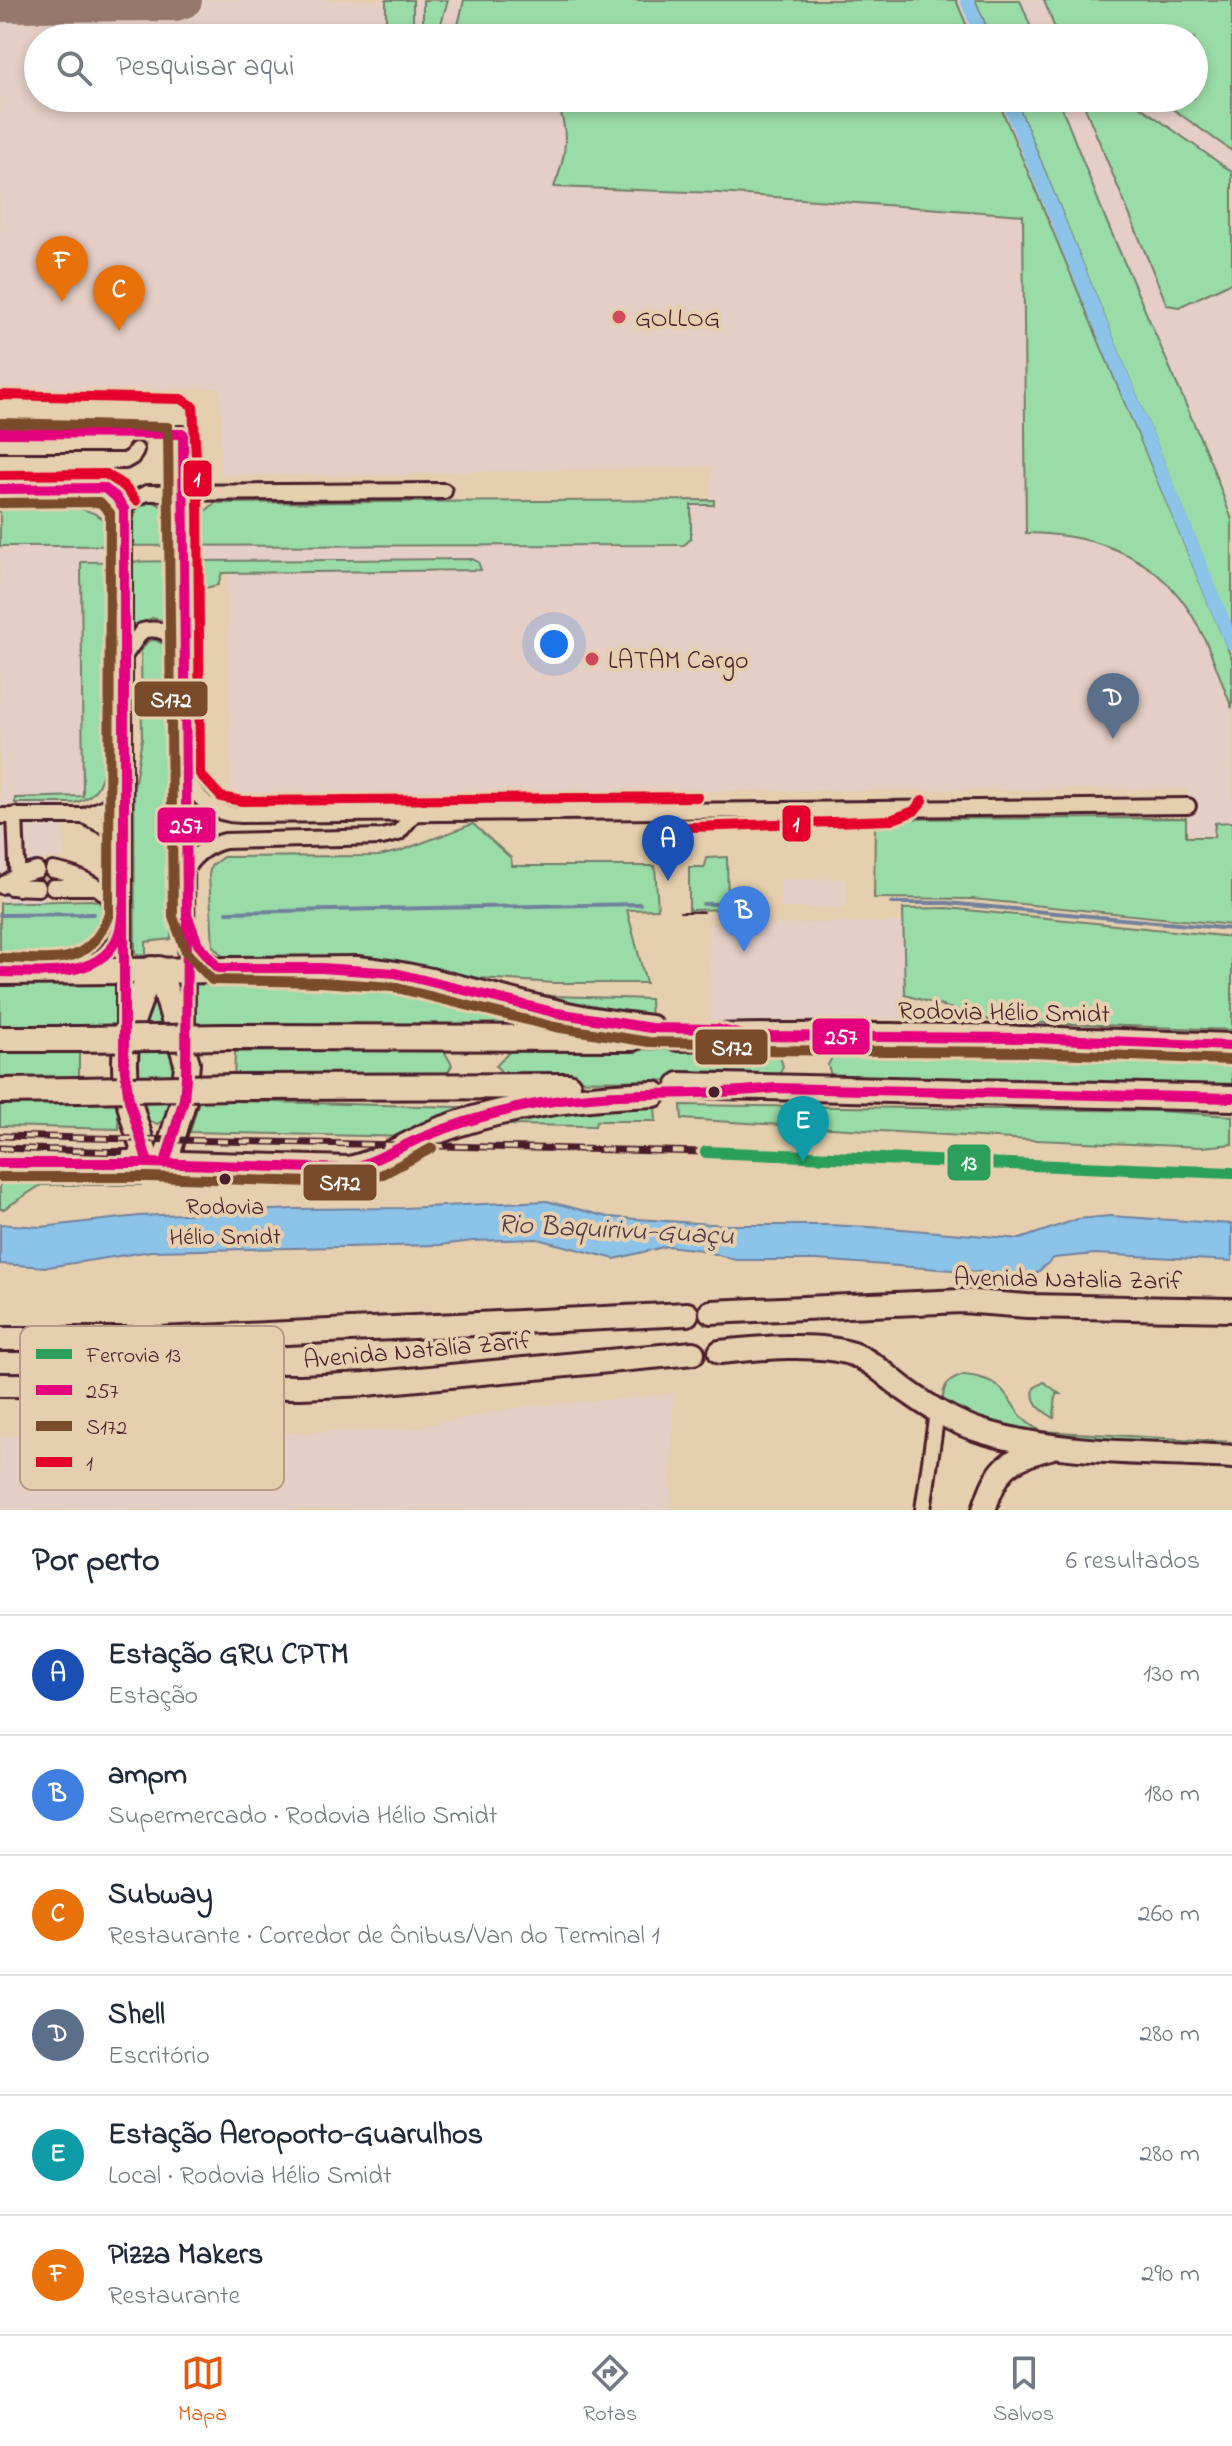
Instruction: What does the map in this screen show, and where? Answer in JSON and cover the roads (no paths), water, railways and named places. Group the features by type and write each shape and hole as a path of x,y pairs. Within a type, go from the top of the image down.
{"main road":[{"path":"0,972 321,968 395,973 652,1033 0,1039"},
{"path":"156,969 187,1063 184,1099 156,1163"},
{"path":"156,969 131,1028 124,1064 129,1100 156,1163"},
{"name":"Rodovia Hélio Smidt","path":"678,1033 717,1029 746,1036 1031,1038 1232,1046"},
{"path":"0,1091 234,1087 654,1090 545,1102 483,1116 413,1141 378,1161 349,1169 156,1163 0,1163"},
{"path":"680,1089 775,1088 1232,1098"},
{"name":"Avenida Natalia Zarif","path":"711,1312 962,1301 1027,1306 1232,1310"},
{"name":"Avenida Natalia Zarif","path":"284,1335 687,1314"},
{"path":"720,1352 822,1349 853,1354 879,1369 937,1412 986,1432 1057,1446 1232,1457"},
{"name":"Avenida Natalia Zarif","path":"284,1387 353,1385 693,1353"},
{"name":"Avenida Natalia Zarif","path":"0,1385 20,1385"},
{"path":"984,1510 995,1479 1007,1464 1057,1446"}],"street":[{"path":"181,434 184,493 187,1063"},
{"path":"0,461 125,461 136,450"},
{"path":"0,489 104,488 115,496 124,514 124,1064"},
{"path":"124,514 132,500 147,493 444,491"},
{"path":"125,655 142,631 156,629 170,635 185,653"},
{"path":"186,779 205,804 229,815 1188,806"},
{"path":"18,881 8,816 84,816 96,812 124,790"},
{"path":"186,870 196,856 213,844 225,841 382,837 398,833 414,814"},
{"path":"84,816 106,827 124,849"},
{"path":"53,879 76,876 97,887 117,903 123,917 119,935 107,953 84,970"},
{"path":"0,886 37,879"},
{"path":"187,915 200,952 218,968"},
{"path":"923,1510 937,1412"}],"water":[{"name":"Rio Baquirivu-Guaçu","path":"547,1201 608,1217 726,1225 890,1228 1020,1239 1078,1219 1110,1216 1232,1224 1232,1261 1095,1254 1054,1258 1033,1276 817,1260 735,1260 702,1250 667,1246 615,1259 537,1239 440,1245 151,1251 48,1267 0,1264 0,1224 41,1227 139,1216"}],"waterway":[{"path":"967,0 977,24"},
{"path":"1013,112 1232,643"},
{"path":"703,904 763,903"},
{"path":"891,903 947,903 1232,929"},
{"path":"227,912 640,904"},
{"path":"0,915 93,914"}],"tunnel":[{"path":"136,450 144,434 178,434"},
{"path":"38,879 53,879"}],"tram line":[{"path":"680,912 703,912"}],"railway":[{"path":"0,1136 706,1152"},
{"path":"0,1148 120,1152"}],"rail line":[{"name":"13","path":"706,1152 1232,1173"}],"place":[{"name":"Pizza Makers","path":"62,302"},
{"name":"GOLLOG","path":"619,317"},
{"name":"Subway","path":"119,331"},
{"name":"LATAM Cargo","path":"592,659"},
{"name":"Shell","path":"1113,739"},
{"name":"Estação GRU CPTM","path":"668,881"},
{"name":"ampm","path":"744,952"},
{"name":"Estação Aeroporto-Guarulhos","path":"803,1162"},
{"name":"Rodovia Hélio Smidt","path":"225,1179"}]}
